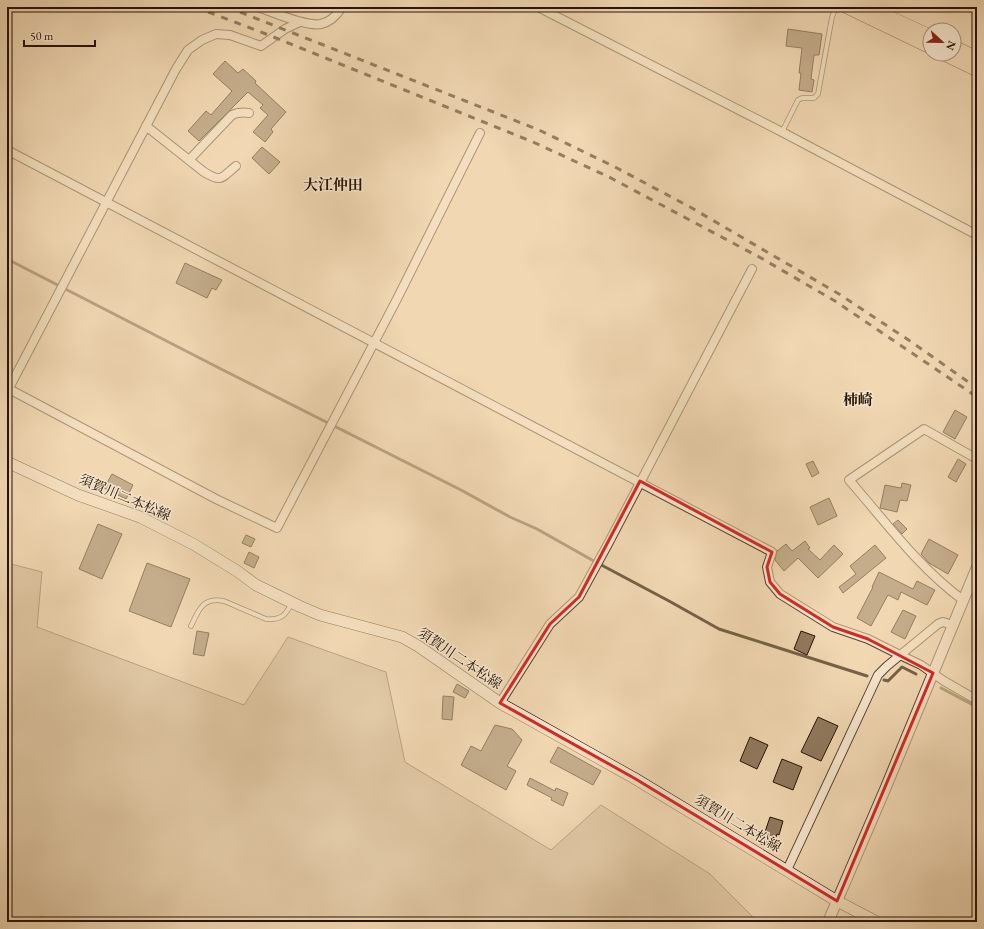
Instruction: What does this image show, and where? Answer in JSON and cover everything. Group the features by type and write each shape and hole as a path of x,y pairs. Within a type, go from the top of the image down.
{"highway":[{"path":"847,7 922,43"},
{"path":"868,7 922,32"},
{"path":"962,51 977,58"},
{"path":"960,62 977,70"}],"main road":[{"name":"須賀川二本松線","path":"7,462 78,494 140,517 193,544 237,571 256,585 292,603 320,615 402,637 418,646 500,703 634,778 837,901 877,922"}],"street":[{"path":"258,7 300,22 316,25 327,22 335,17 342,7"},
{"path":"538,7 782,132 977,235"},
{"path":"300,22 285,29 261,46 230,35 216,34 197,43 188,50 176,69 8,390 209,495 277,528 374,342 480,133"},
{"path":"189,160 232,115 242,112 249,113"},
{"path":"146,126 204,172 216,179 221,178 236,166"},
{"path":"7,150 291,300 640,481 687,508 772,552 767,567 770,582 780,594 832,627 868,639 921,665 977,700"},
{"path":"500,703 550,624 579,596 752,268"},
{"path":"963,600 923,566 849,480 924,429 977,459"},
{"path":"828,922 886,787 977,567"},
{"path":"787,870 878,675 938,624 943,622 953,625"}],"lane":[{"path":"782,132 798,100 802,98 814,98 818,94 832,17 836,7"},
{"path":"191,626 200,608 206,602 218,600 224,601 266,619 272,620 279,619 283,616 292,603"}],"highlighted area":[{"path":"640,481 772,552 767,567 770,582 780,594 833,627 868,639 933,673 837,901 634,778 500,703 550,624 579,597"}],"shaded area":[{"path":"7,563 42,572 37,627 244,705 288,637 386,672 405,762 551,850 601,805 710,874 758,922 46,922 42,916 36,922 7,922"}],"building":[{"path":"788,29 822,34 819,55 814,55 811,79 814,80 812,92 799,90 801,73 799,73 802,48 786,46"},
{"path":"225,61 238,73 243,69 256,81 255,83 286,112 271,129 273,132 265,142 253,132 268,115 260,108 263,105 248,92 199,141 188,131 206,111 211,115 232,91 213,74"},
{"path":"262,147 280,162 269,174 252,158"},
{"path":"185,263 222,280 216,290 212,288 207,298 176,283"},
{"path":"955,410 967,417 955,439 943,432"},
{"path":"958,459 966,464 956,482 948,477"},
{"path":"813,461 819,473 812,477 806,464"},
{"path":"112,474 133,485 126,499 104,488"},
{"path":"902,483 911,485 907,501 900,500 897,512 880,508 885,485 901,488"},
{"path":"829,498 837,516 818,525 810,507"},
{"path":"898,520 907,529 902,534 893,524"},
{"path":"98,524 122,534 102,579 79,569"},
{"path":"246,535 255,539 251,547 242,543"},
{"path":"929,539 958,555 948,574 929,563 921,554"},
{"path":"805,541 810,548 808,549 820,560 834,545 843,554 818,578 798,558 784,571 775,560 777,551 786,544 792,551"},
{"path":"875,545 886,558 843,593 839,587 856,574 850,566"},
{"path":"249,552 259,557 254,568 244,563"},
{"path":"147,563 190,579 171,627 129,611"},
{"path":"879,572 913,589 917,581 935,590 927,605 901,592 898,600 888,595 871,626 857,618"},
{"path":"903,610 916,616 905,639 891,632"},
{"path":"197,631 209,633 204,656 193,654"},
{"path":"801,631 815,636 807,655 794,649"},
{"path":"457,684 469,691 465,698 453,692"},
{"path":"443,696 454,697 452,720 442,719"},
{"path":"818,717 838,726 821,761 801,752"},
{"path":"495,725 512,729 522,740 507,766 516,771 506,790 461,765 471,746 481,751"},
{"path":"750,737 768,745 757,769 740,761"},
{"path":"558,747 601,771 593,785 550,762"},
{"path":"782,759 802,767 793,790 773,782"},
{"path":"530,778 555,791 556,788 568,793 563,806 551,800 552,798 527,785"},
{"path":"770,817 783,821 779,835 777,834 772,848 761,844"}],"waterway":[{"path":"7,259 461,490 510,517 537,529 719,629 867,676"},
{"path":"884,680 888,681 902,667 916,674"},
{"path":"941,688 977,707"}],"railway":[{"path":"195,7 266,34 533,142 609,177 761,258 835,301 977,397"},
{"path":"227,7 539,130 615,167 690,207 839,294 977,388"}],"district":[{"name":"大江仲田","path":"333,185"},
{"name":"柿崎","path":"858,400"}]}
